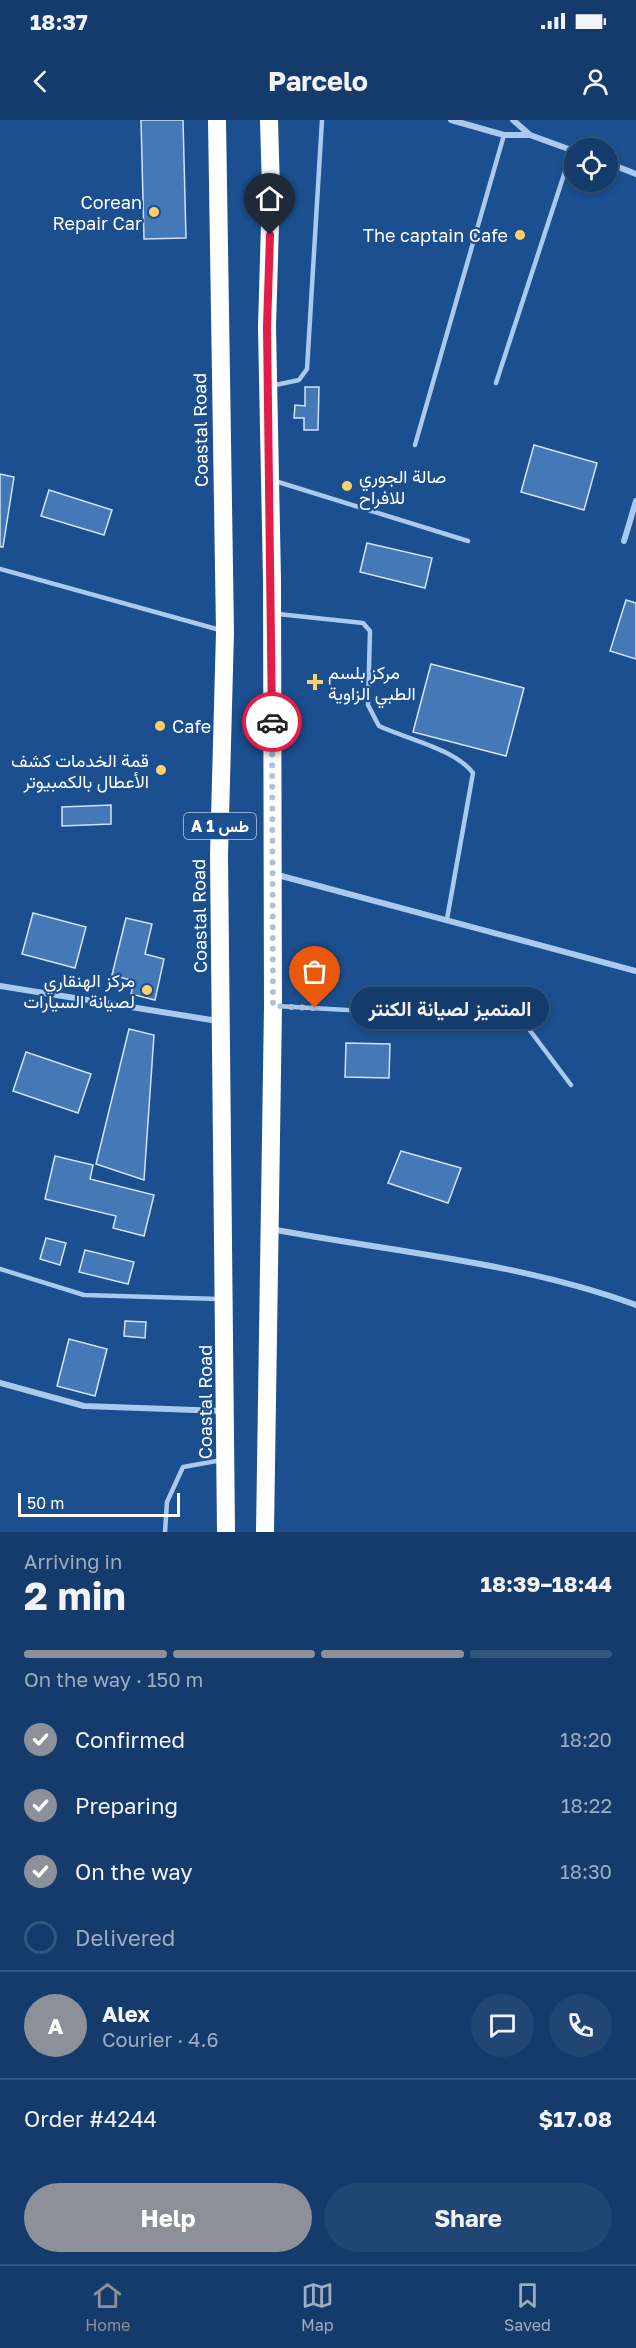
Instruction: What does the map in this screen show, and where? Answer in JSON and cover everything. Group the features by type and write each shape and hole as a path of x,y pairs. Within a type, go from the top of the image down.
{"highway":[{"name":"Coastal Road","path":"217,120 225,632 219,855 226,1532"},
{"name":"A 1 طس","path":"266,1532 273,1006 272,613 268,387 269,120"}],"street":[{"path":"451,120 504,135 530,135 564,148"},
{"path":"513,120 530,135"},
{"path":"618,167 636,174"},
{"path":"624,541 636,501"},
{"path":"272,874 636,971"},
{"path":"0,986 222,1021"},
{"path":"271,1229 362,1246 443,1257 582,1285 636,1305"},
{"path":"0,1383 84,1406 226,1411"}],"lane":[{"path":"268,387 299,380 307,369 322,120"},
{"path":"415,445 504,135"},
{"path":"496,383 564,178"},
{"path":"270,480 468,541"},
{"path":"0,569 225,632"},
{"path":"272,613 363,623 370,631 368,705 379,726 453,756 466,763 473,773 447,919"},
{"path":"273,1006 418,1014 437,1010 466,992 486,989 507,1000 571,1085"},
{"path":"0,1269 84,1295 225,1300"},
{"path":"165,1532 167,1502 183,1467 226,1460"}],"building":[{"path":"141,120 183,120 186,238 144,239"},
{"path":"305,387 319,387 318,430 304,430 304,418 294,418 295,405 305,406"},
{"path":"534,445 597,463 584,510 521,492"},
{"path":"0,474 14,477 3,547 0,547"},
{"path":"49,490 112,510 104,535 41,516"},
{"path":"367,543 432,558 425,588 360,572"},
{"path":"626,600 636,603 636,659 610,651"},
{"path":"431,664 524,688 506,756 413,732"},
{"path":"111,805 111,824 62,826 62,807"},
{"path":"33,913 86,927 75,968 22,954"},
{"path":"126,918 152,924 145,954 164,959 155,1000 131,994 134,981 112,975"},
{"path":"129,1029 154,1035 144,1180 96,1164"},
{"path":"346,1043 390,1044 389,1078 345,1077"},
{"path":"26,1052 91,1074 78,1113 13,1091"},
{"path":"401,1151 461,1168 448,1203 388,1183"},
{"path":"55,1156 93,1165 90,1179 154,1195 144,1236 113,1228 116,1216 45,1199"},
{"path":"46,1238 66,1243 60,1265 40,1259"},
{"path":"85,1250 134,1262 128,1284 79,1272"},
{"path":"125,1321 146,1322 145,1338 124,1336"},
{"path":"69,1339 107,1349 95,1396 57,1386"}],"way so far":[{"path":"272,722 273,1006 315,1008"}],"place":[{"name":"Corean Repair Car","path":"154,212"},
{"name":"The captain Cafe","path":"520,235"},
{"name":"صالة الجوري للافراح","path":"347,486"},
{"name":"مركز بلسم الطبي الزاوية","path":"315,682"},
{"name":"Cafe","path":"160,726"},
{"name":"قمة الخدمات كشف الأعطال بالكمبيوتر","path":"161,770"},
{"name":"مركز الهنقاري لصيانة السيارات","path":"147,990"},
{"name":"المتميز لصيانة الكنتر","path":"315,1008"}],"route":[{"path":"270,235 267,327 272,722"}]}
